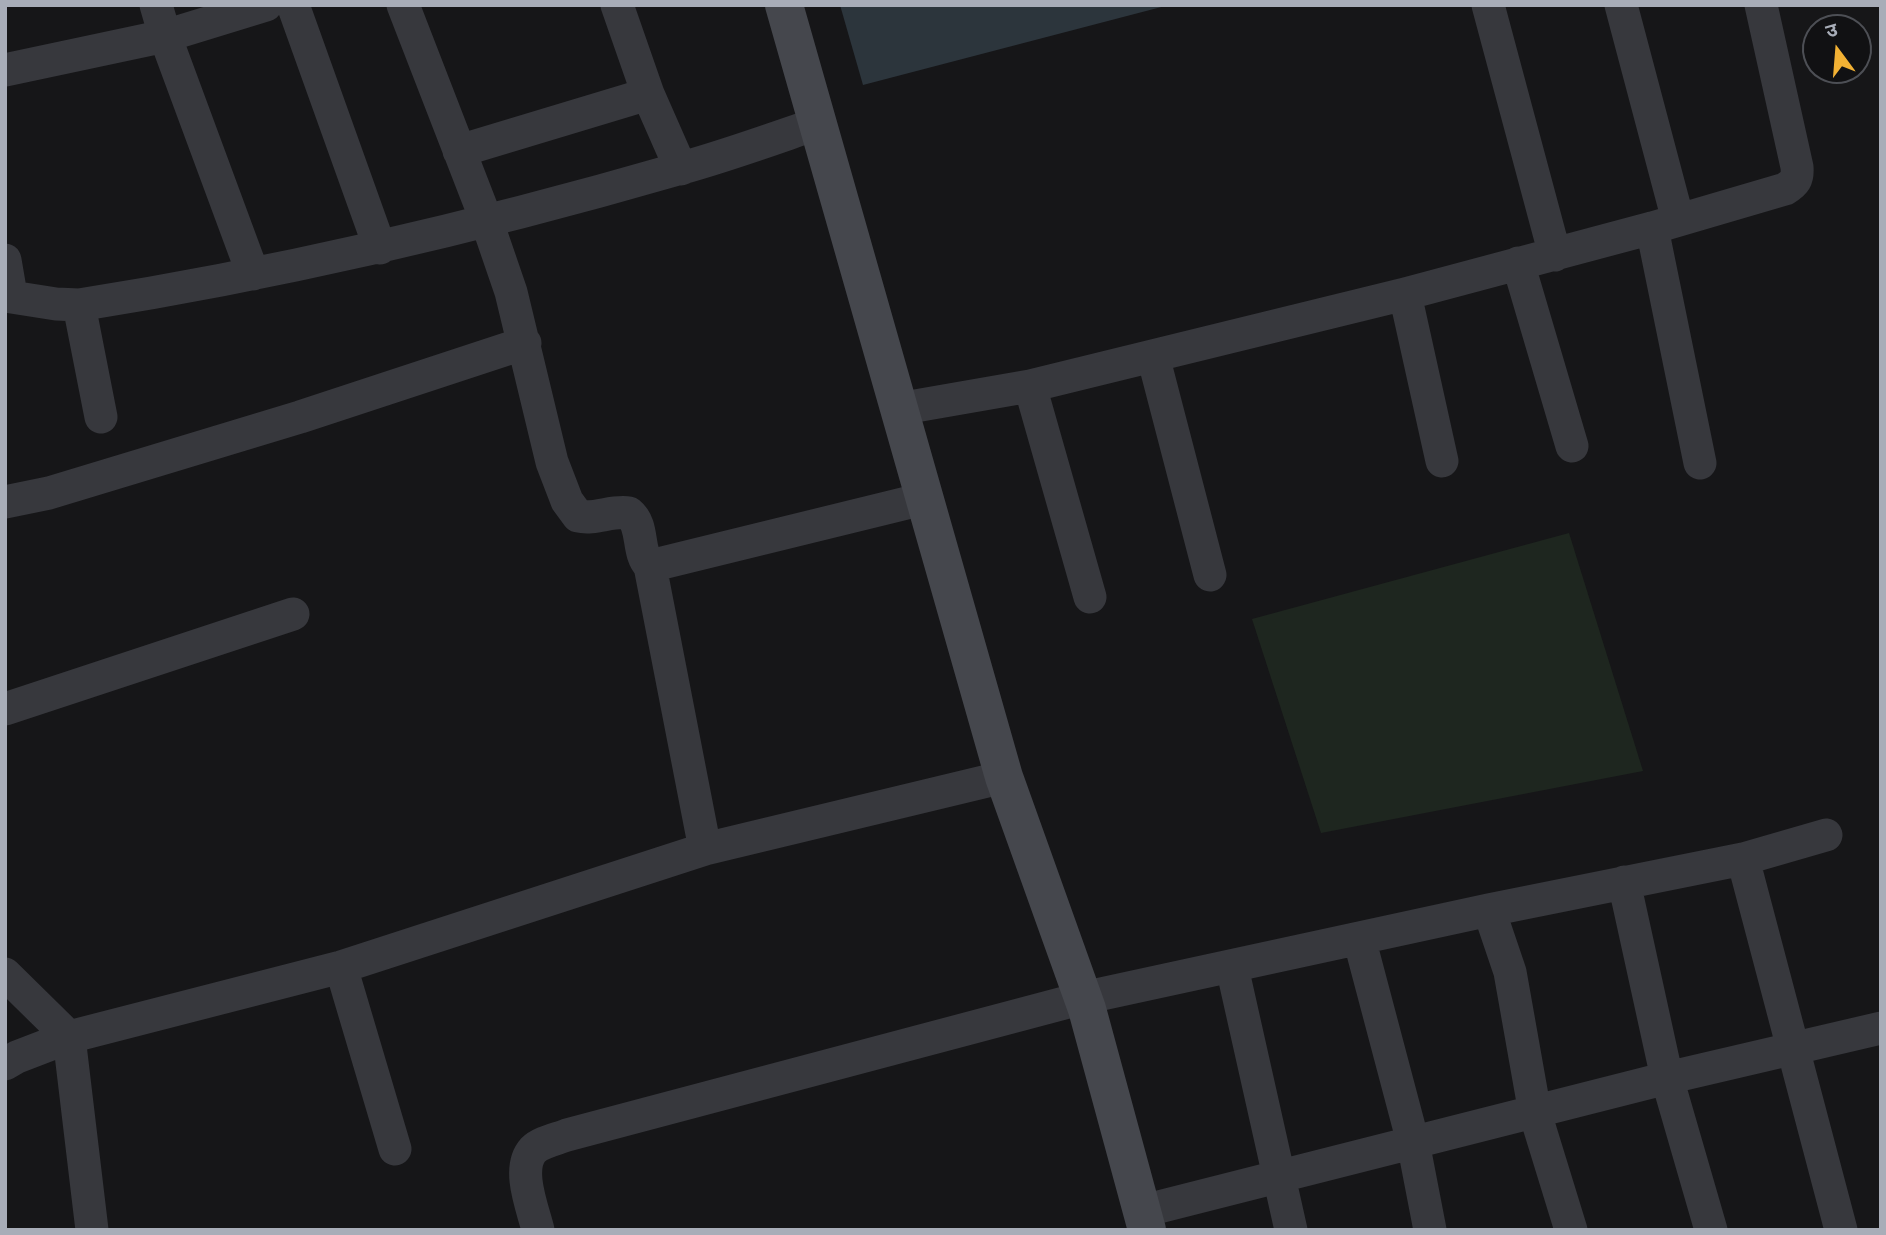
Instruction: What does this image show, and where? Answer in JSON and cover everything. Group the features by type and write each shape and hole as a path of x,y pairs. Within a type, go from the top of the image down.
{"street":[{"path":"5,70 160,21 265,5"},
{"path":"293,5 380,248"},
{"path":"402,5 487,222 511,292 552,462 572,510 585,518 629,513 637,524 643,556 650,566 705,849"},
{"path":"617,5 648,94 681,169"},
{"path":"784,5 1004,777 1083,998 1145,1220 1278,1177 1667,1078 1881,1028"},
{"path":"1488,5 1555,255"},
{"path":"1621,5 1665,224 1700,463"},
{"path":"898,409 1030,386 1405,294 1555,255 1784,189 1798,177 1761,5"},
{"path":"160,21 253,275"},
{"path":"459,151 648,94"},
{"path":"5,260 8,295 56,304 79,305 253,275 487,222 681,169 819,123"},
{"path":"1518,263 1572,446"},
{"path":"1405,294 1442,461"},
{"path":"79,305 101,417"},
{"path":"5,502 49,493 102,477 525,343"},
{"path":"1153,355 1210,575"},
{"path":"1030,386 1090,597"},
{"path":"650,566 923,499"},
{"path":"5,709 293,614"},
{"path":"5,1064 69,1037 341,967 705,849 1004,777"},
{"path":"538,1230 526,1178 526,1162 532,1151 541,1144 603,1125 1083,998 1489,910 1743,859 1826,835"},
{"path":"1743,859 1840,1230"},
{"path":"1624,882 1667,1078 1711,1230"},
{"path":"1489,910 1510,972 1535,1113 1570,1230"},
{"path":"1359,938 1413,1142 1430,1230"},
{"path":"341,967 396,1149"},
{"path":"1232,967 1291,1230"},
{"path":"5,974 69,1037 92,1230"}],"shaded area":[{"path":"840,5 1169,5 863,85"},
{"path":"1569,533 1643,771 1321,833 1252,619"}]}
